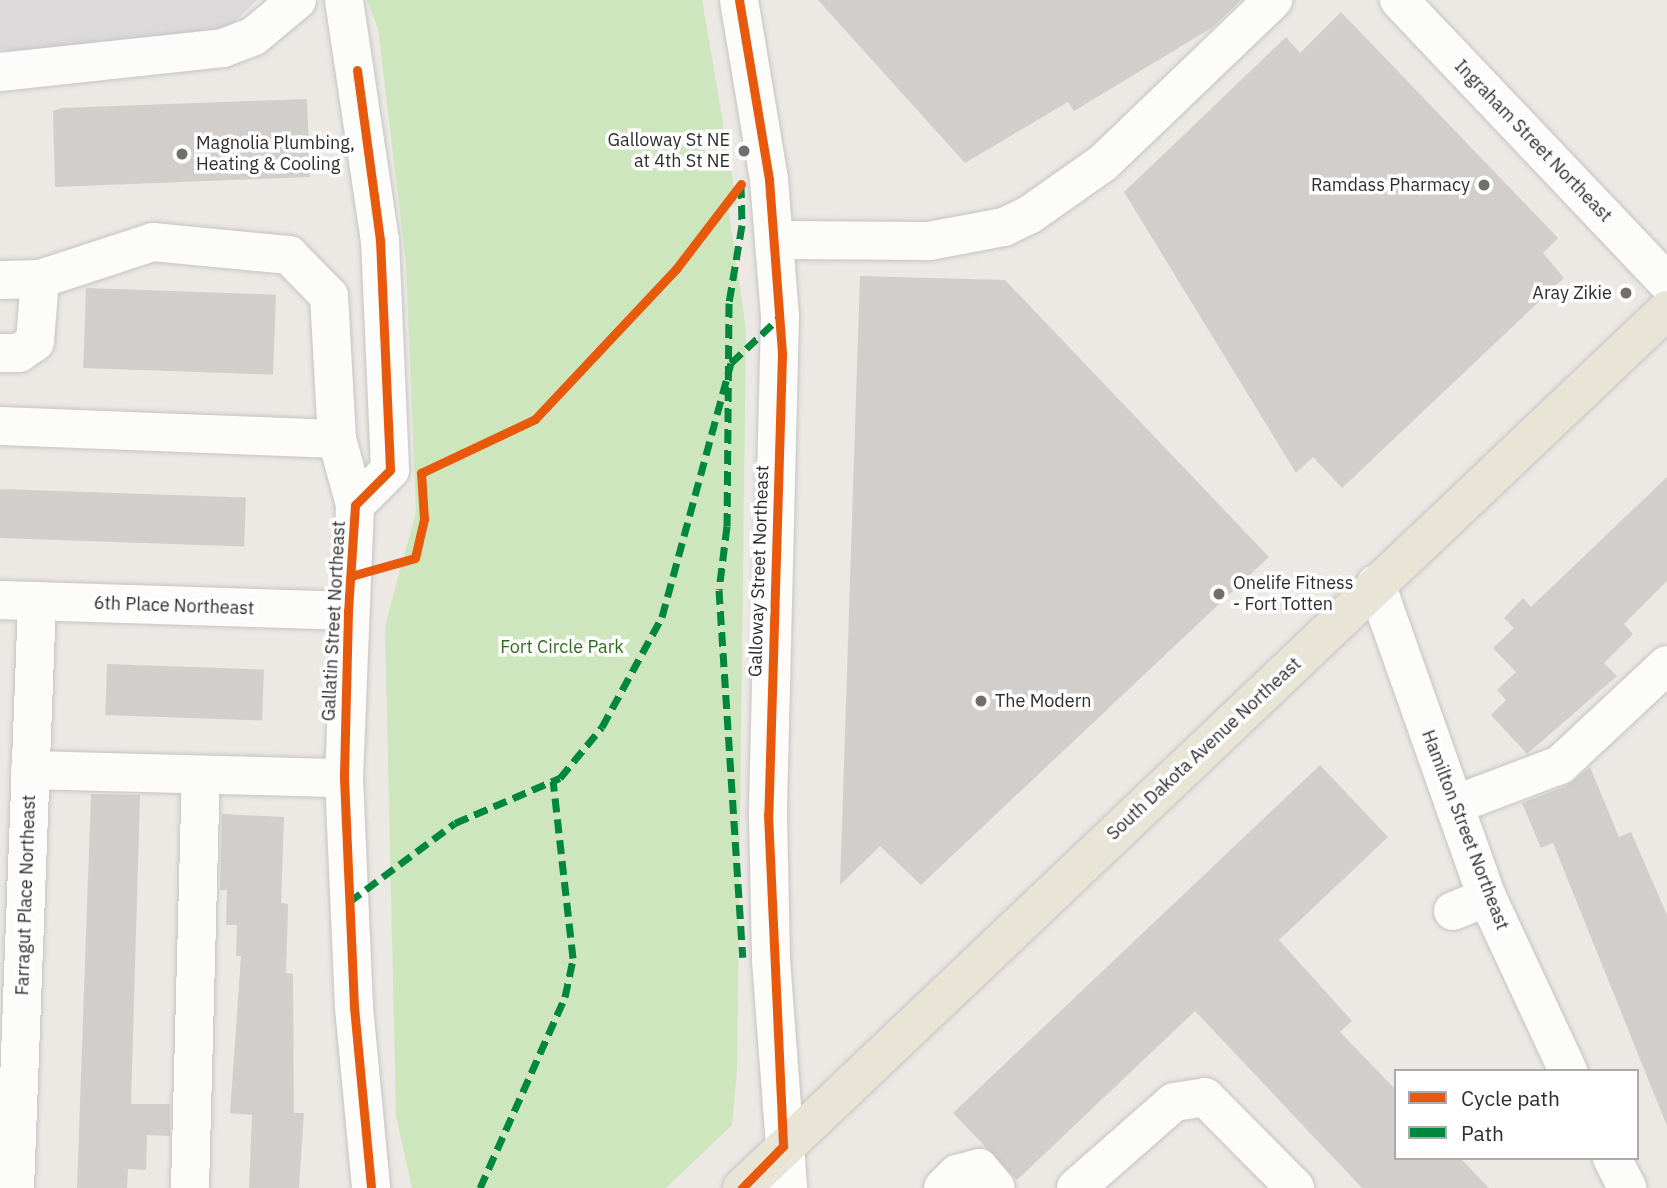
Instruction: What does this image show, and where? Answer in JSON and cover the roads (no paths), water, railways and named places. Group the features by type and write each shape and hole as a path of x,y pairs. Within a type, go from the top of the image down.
{"main road":[{"name":"South Dakota Avenue Northeast","path":"742,1188 783,1146 1667,310"}],"street":[{"path":"0,72 223,48 254,36 297,0"},
{"name":"Gallatin Street Northeast","path":"344,0 357,70 380,240 390,470 355,505 348,611 344,778 354,1007 371,1188"},
{"path":"775,240 929,241 1004,227 1029,215 1102,163 1273,0"},
{"name":"Ingraham Street Northeast","path":"1399,0 1667,282"},
{"name":"Galloway Street Northeast","path":"743,2 775,240 781,429 768,814 783,1146 788,1188"},
{"path":"0,280 40,279 153,242 289,256 329,296 337,439 355,505"},
{"path":"0,353 19,353 35,342 40,279"},
{"path":"0,426 337,439"},
{"name":"Hamilton Street Northeast","path":"1376,584 1454,805 1470,904 1567,1069"},
{"name":"6th Place Northeast","path":"18,601 348,611"},
{"name":"Farragut Place Northeast","path":"15,1188 30,770 18,601"},
{"path":"1454,805 1560,765 1667,665"},
{"path":"30,770 344,778"},
{"path":"190,1188 201,775"},
{"path":"1076,1188 1174,1102 1205,1097 1295,1188"},
{"path":"1613,1160 1627,1188"},
{"path":"943,1188 957,1174 979,1168 996,1188"}],"place":[{"name":"Galloway St NE at 4th St NE","path":"744,151"},
{"name":"Magnolia Plumbing, Heating & Cooling","path":"182,154"},
{"name":"Ramdass Pharmacy","path":"1484,185"},
{"name":"Aray Zikie","path":"1626,293"},
{"name":"Onelife Fitness - Fort Totten","path":"1219,594"},
{"name":"The Modern","path":"981,701"}],"park label":[{"name":"Fort Circle Park","path":"562,647"}]}
